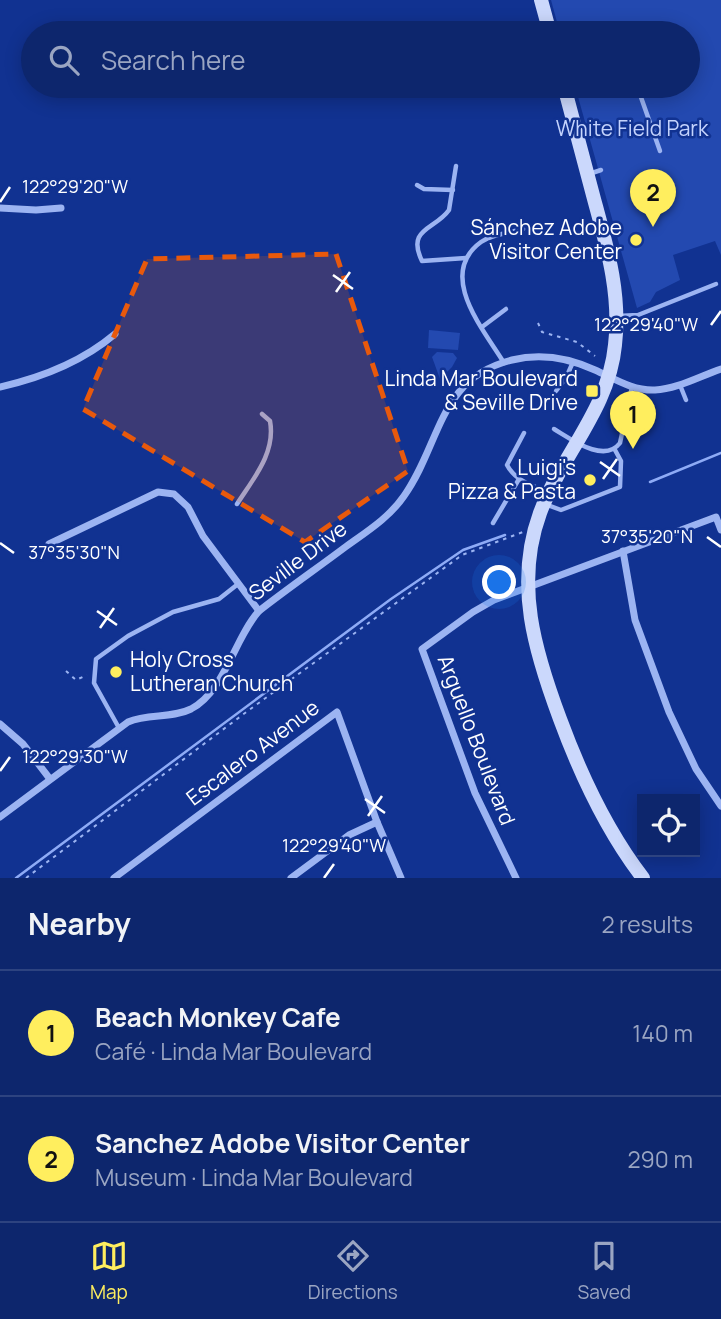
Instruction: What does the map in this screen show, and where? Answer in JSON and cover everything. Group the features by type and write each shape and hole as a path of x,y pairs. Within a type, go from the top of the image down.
{"street":[{"path":"541,0 547,21"},
{"path":"568,98 594,172 611,264 617,316 615,347 609,377 599,405 547,498 536,527 531,547 528,586 533,640 572,752 600,812 643,878"},
{"path":"0,208 61,208"},
{"path":"0,387 45,373 93,350 115,334"},
{"name":"Seville Drive","path":"0,817 119,728 137,718 189,710 205,699 217,684 246,629 259,611 373,527 395,507 412,482 454,396 473,378 504,363 539,357 573,362 632,387"},
{"path":"632,387 656,390 721,369"},
{"path":"49,544 165,491 174,494 188,507 203,536 259,611"},
{"path":"528,586 716,517 721,530"},
{"path":"623,551 635,621 669,712 696,769 721,806"},
{"name":"Arguello Boulevard","path":"516,878 475,793 422,649 483,605 528,586"},
{"name":"Escalero Avenue","path":"114,878 337,712 377,822 401,878"},
{"path":"0,724 23,744 50,779"},
{"path":"290,878 348,835 377,822"}],"lane":[{"path":"641,98 660,150"},
{"path":"456,166 449,210 421,234 417,241 417,251 422,261 466,258"},
{"path":"417,185 424,189 453,190"},
{"path":"504,363 467,302 463,268 466,258 482,241 523,229"},
{"path":"617,316 638,315 716,284"},
{"path":"482,327 506,309"},
{"path":"555,391 566,378 573,362"},
{"path":"680,384 686,400"},
{"path":"554,429 599,451 608,453 615,450 620,443 632,387"},
{"path":"237,504 267,456 271,443 270,421 262,414"},
{"path":"524,433 507,465 511,473 561,510 620,487 621,461 615,450"},
{"path":"493,523 519,479"},
{"path":"119,728 94,683 96,659 128,636 173,612 219,599 239,584"}],"path":[{"path":"538,323 542,332 577,342 595,356"},
{"path":"26,878 245,713 462,555 536,527"},
{"path":"66,671 76,680 82,676 95,676"}],"highlighted area":[{"path":"336,254 408,471 305,542 83,409 147,259"}],"green space":[{"name":"White Field Park","path":"551,0 721,0 721,255 715,241 673,255 680,280 656,292 650,302 637,308 578,98 700,98 700,21 557,21"},
{"path":"429,330 460,333 458,350 428,348"},
{"path":"437,352 453,353 457,358 440,379 432,357"}],"waterway":[{"path":"650,482 721,453"},
{"path":"16,878 391,599 463,550 505,535"}],"place":[{"name":"Sanchez Adobe Visitor Center","path":"653,227"},
{"name":"Sánchez Adobe Visitor Center","path":"636,240"},
{"name":"Linda Mar Boulevard & Seville Drive","path":"592,391"},
{"name":"Beach Monkey Cafe","path":"633,449"},
{"name":"Luigi's Pizza & Pasta","path":"590,480"},
{"name":"Holy Cross Lutheran Church","path":"116,672"}]}
